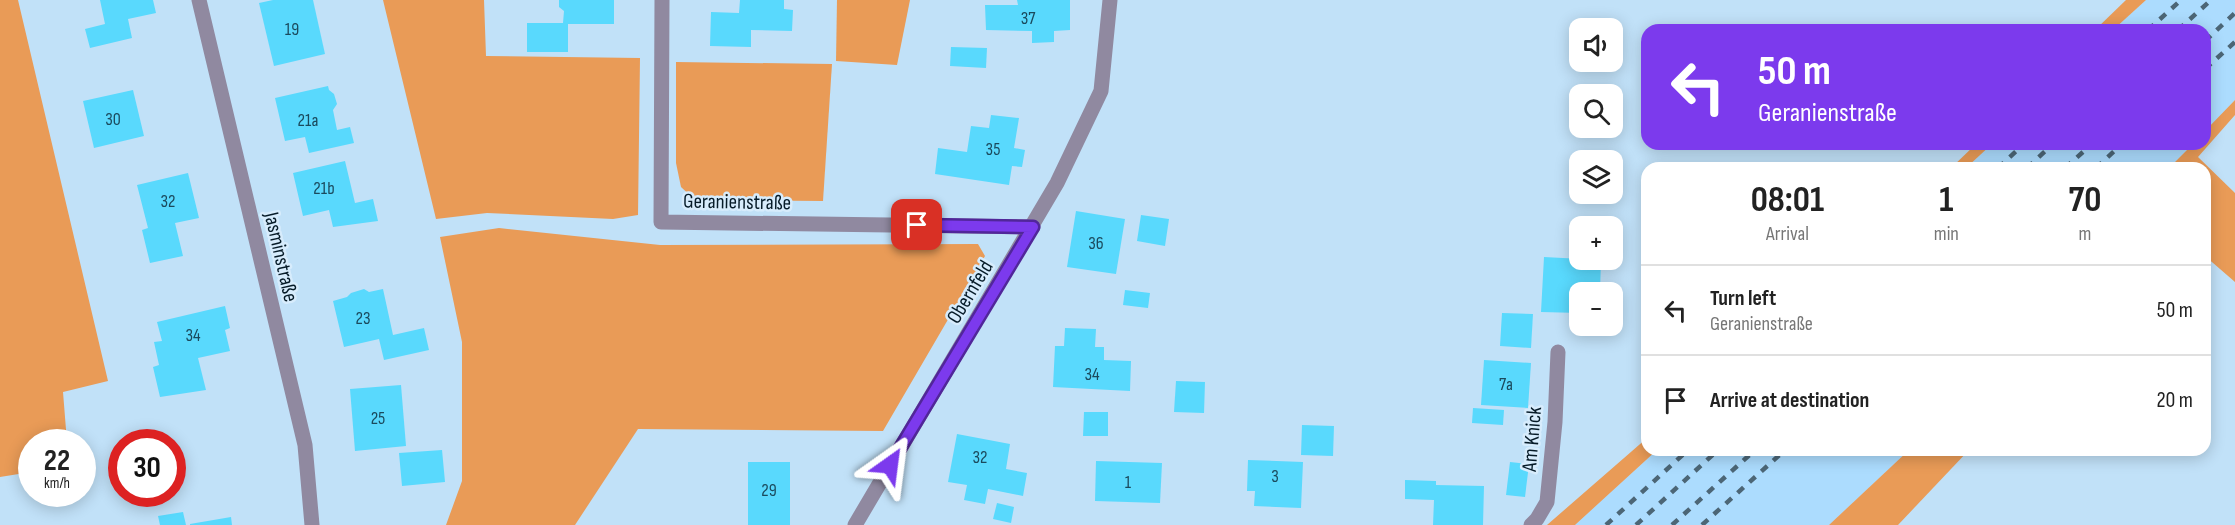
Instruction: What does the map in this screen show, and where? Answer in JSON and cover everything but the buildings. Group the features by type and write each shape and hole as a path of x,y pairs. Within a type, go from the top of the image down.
{"street":[{"name":"Jasminstraße","path":"199,0 305,445 312,525"},
{"name":"Geranienstraße","path":"662,0 662,222 1033,227"},
{"name":"Obernfeld","path":"855,525 1057,183 1101,91 1110,0"},
{"name":"Am Knick","path":"1531,525 1547,502 1555,422 1558,352"}],"shaded area":[{"path":"0,0 18,0 108,381 63,392 66,429 18,429 18,474 0,477"},
{"path":"383,0 484,0 486,56 640,58 638,215 613,219 487,213 436,219"},
{"path":"837,0 910,0 897,65 836,61"},
{"path":"2126,0 2146,0 2120,24 2101,24"},
{"path":"2146,0 2235,0 2235,100 2211,125 2211,24 2120,24"},
{"path":"676,62 832,64 823,201 695,200 681,187 676,163"},
{"path":"2235,100 2235,115 2211,142 2211,125"},
{"path":"1970,150 1986,150 1972,162 1957,162"},
{"path":"1986,150 2187,150 2175,162 1972,162"},
{"path":"2187,150 2204,150 2198,157 2203,162 2175,162"},
{"path":"2211,170 2235,193 2235,282 2211,261"},
{"path":"499,228 660,245 978,244 985,256 883,431 638,429 575,525 446,525 462,481 462,342 440,237"},
{"path":"1641,443 1641,456 1650,456 1575,525 1547,525"},
{"path":"1650,456 1903,456 1829,525 1575,525"},
{"path":"1903,456 1963,456 1898,525 1829,525"}],"railway":[{"path":"2155,24 2181,0"},
{"path":"2185,24 2211,0"},
{"path":"2211,35 2235,13"},
{"path":"2211,64 2235,42"},
{"path":"2004,162 2018,150"},
{"path":"2034,162 2046,150"},
{"path":"2072,162 2085,150"},
{"path":"2102,162 2116,150"},
{"path":"1606,525 1681,456"},
{"path":"1636,525 1711,456"},
{"path":"1672,525 1748,456"},
{"path":"1702,525 1778,456"}],"route":[{"path":"890,465 1033,227 917,225"}]}
